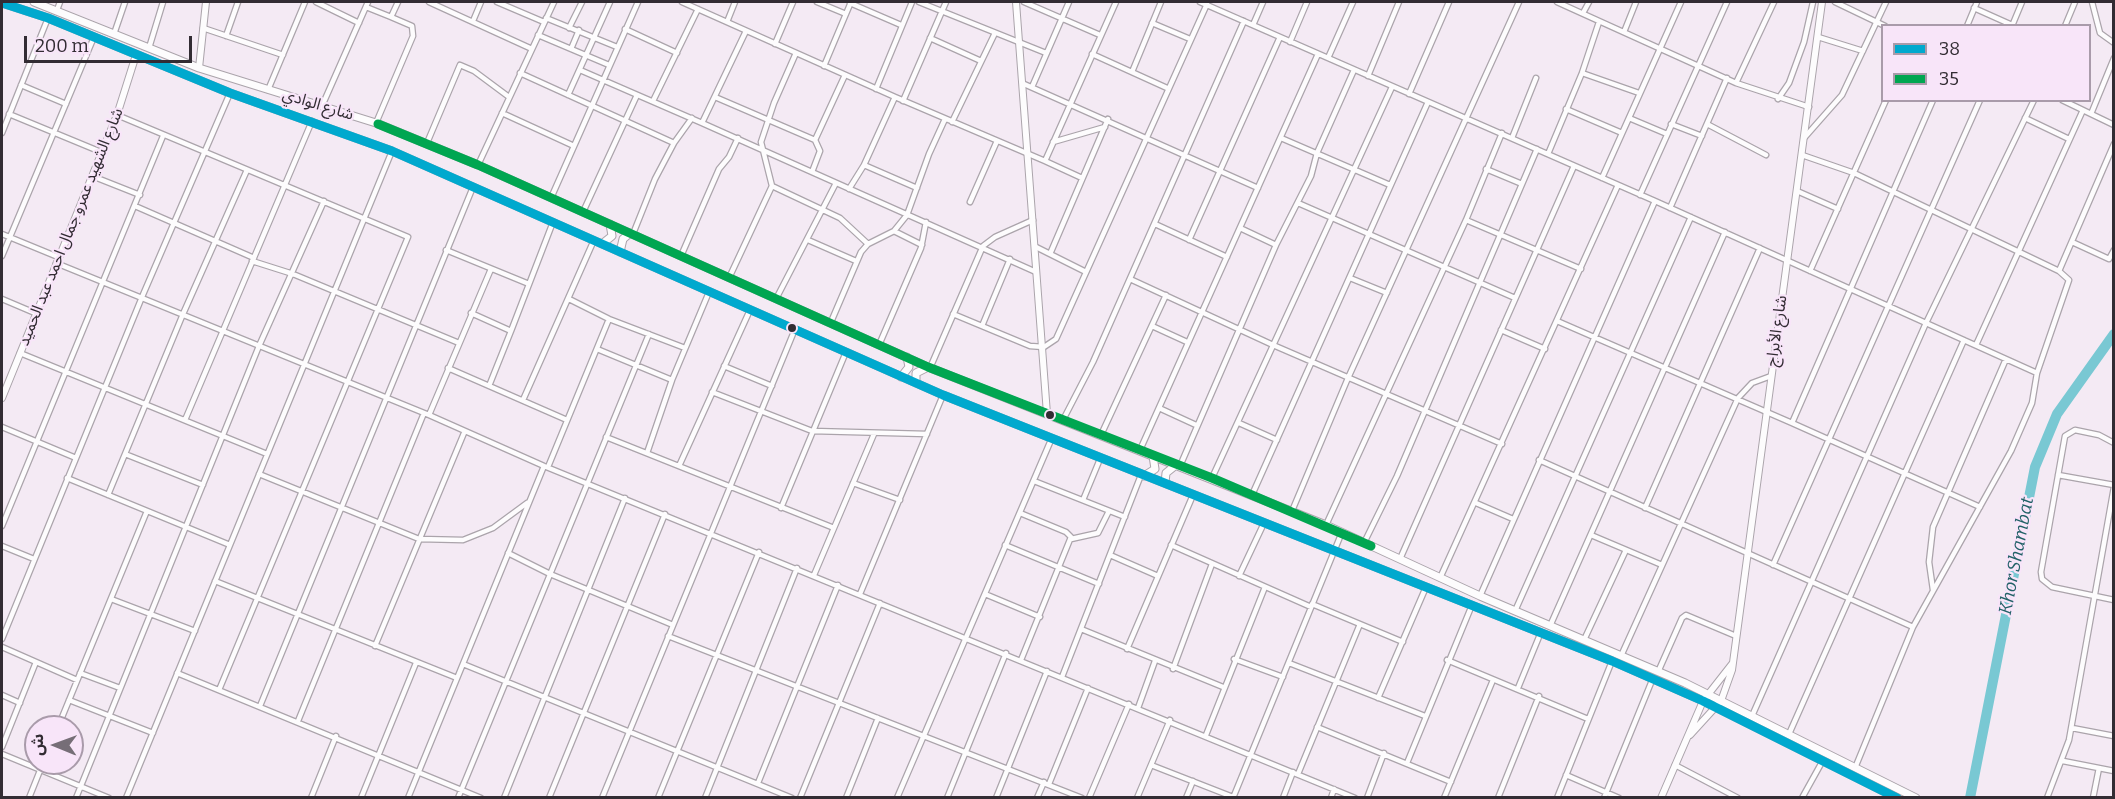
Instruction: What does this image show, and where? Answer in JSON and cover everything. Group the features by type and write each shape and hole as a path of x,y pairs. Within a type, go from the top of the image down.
{"main road":[{"name":"شارع الوادي","path":"34,2 199,68 376,123 427,143 929,367 1212,478 1342,532 1480,596 1708,694 1916,798"},
{"name":"شارع الوادي","path":"2,4 48,18 230,93 312,120 392,152 901,377 1051,440 1472,604 1653,678 1897,798"},
{"path":"602,244 612,236 610,224"},
{"path":"620,252 622,239 631,234"},
{"path":"901,377 909,367 907,357"},
{"path":"916,383 916,373 929,367"},
{"path":"1143,475 1155,469 1153,456"},
{"path":"1165,483 1166,473 1178,465"}],"street":[{"path":"57,10 60,2"},
{"path":"114,34 125,2"},
{"path":"149,48 163,2"},
{"path":"199,68 206,2"},
{"path":"226,36 238,2"},
{"path":"268,90 305,2"},
{"path":"316,2 359,23"},
{"path":"391,17 398,2"},
{"path":"429,2 532,49"},
{"path":"473,21 481,2"},
{"path":"498,2 513,4 545,20 579,30 617,47"},
{"path":"478,165 554,2"},
{"path":"569,28 582,2"},
{"path":"568,94 609,2"},
{"path":"551,198 638,2"},
{"path":"682,2 1083,178"},
{"path":"727,22 735,2"},
{"path":"775,44 793,2"},
{"path":"817,2 846,14"},
{"path":"824,66 850,2 901,25"},
{"path":"876,88 912,2"},
{"path":"920,2 1046,53"},
{"path":"903,100 946,2"},
{"path":"1016,2 1044,347 1047,414"},
{"path":"1024,2 1100,35"},
{"path":"1032,87 1069,2"},
{"path":"1045,161 1116,2"},
{"path":"1132,72 1161,2"},
{"path":"1200,2 1207,3 1392,87 1502,133 2037,373"},
{"path":"1253,25 1263,2"},
{"path":"1290,42 1308,2"},
{"path":"1328,58 1353,2"},
{"path":"1368,76 1399,2"},
{"path":"1409,94 1449,2"},
{"path":"1292,511 1348,378 1520,2"},
{"path":"1557,2 1737,83 1778,99 1809,107"},
{"path":"1583,13 1589,2"},
{"path":"1624,32 1636,2"},
{"path":"1602,178 1681,2"},
{"path":"1640,195 1727,2"},
{"path":"1737,83 1774,2"},
{"path":"1778,99 1789,83 1804,42 1813,2"},
{"name":"شارع الأبراج","path":"1690,735 1721,701 1729,683 1733,661 1822,2"},
{"path":"1836,2 1881,24"},
{"path":"1805,137 1842,95 1886,2"},
{"path":"1967,24 1977,2"},
{"path":"2012,24 2022,2"},
{"path":"2067,24 2075,2"},
{"path":"2092,2 2097,29 2114,43"},
{"path":"954,314 1024,345 1044,347 1056,339 1084,272 1207,3"},
{"path":"322,106 367,4 412,26 413,36 376,123"},
{"path":"1974,8 2010,24"},
{"path":"653,101 698,9"},
{"path":"2,133 48,18"},
{"path":"1063,420 1093,362 1244,21"},
{"path":"1548,154 1582,73 1599,22"},
{"path":"1152,23 1190,39"},
{"path":"203,28 283,55"},
{"path":"626,29 676,53"},
{"path":"570,49 579,30"},
{"path":"702,123 746,31"},
{"path":"952,122 996,33"},
{"path":"538,35 609,65"},
{"path":"2,256 94,37"},
{"path":"1189,240 1280,37"},
{"path":"1818,37 1863,51"},
{"path":"930,38 981,61"},
{"path":"729,278 772,186 761,148 774,104 796,53"},
{"path":"1092,54 1167,88"},
{"path":"1140,450 1318,54"},
{"name":"شارع الشهيد عمرو جمال احمد عبد الحميد","path":"2,398 117,115 136,55"},
{"path":"2091,114 2114,58"},
{"path":"427,143 460,65 474,71 509,97"},
{"path":"580,70 761,148 907,215 983,246 1037,272"},
{"path":"1178,465 1276,245 1311,176 1317,153 1354,70"},
{"path":"520,73 674,143"},
{"path":"1582,73 1639,93"},
{"path":"815,140 845,75"},
{"path":"1512,138 1536,78"},
{"path":"1670,208 1727,78"},
{"path":"1024,84 1108,119 1257,188"},
{"path":"21,85 66,104"},
{"path":"1212,478 1392,87"},
{"path":"2,639 142,297 230,93"},
{"path":"583,212 637,95"},
{"path":"715,96 769,122 815,140 820,151 812,172"},
{"path":"849,189 864,165 895,97"},
{"path":"1252,495 1428,102"},
{"path":"1810,271 1885,102"},
{"path":"1792,423 1933,102"},
{"path":"1773,565 1979,102"},
{"path":"1752,716 1865,455 2033,102"},
{"path":"2066,102 2114,125"},
{"path":"1566,110 1622,133"},
{"path":"1976,345 2083,110"},
{"path":"502,113 574,146"},
{"path":"9,114 102,152"},
{"path":"117,115 408,237 219,690"},
{"path":"631,234 655,179 674,143 692,118"},
{"path":"1629,118 1667,134"},
{"path":"2025,118 2069,139"},
{"path":"831,322 856,261 868,244 894,231 907,215 945,119"},
{"path":"1050,254 1108,119"},
{"path":"185,420 221,330 312,120"},
{"path":"1671,124 1701,136"},
{"path":"1707,124 1766,155"},
{"path":"1052,142 1104,128"},
{"path":"1326,525 1466,220 1502,133"},
{"path":"2,526 101,281 140,195 163,136"},
{"path":"681,256 719,169 729,157 738,138"},
{"path":"1281,138 1390,185"},
{"path":"970,202 997,141"},
{"path":"2059,271 2114,144"},
{"path":"1364,543 1397,476 1537,149"},
{"path":"126,798 392,152"},
{"path":"1802,155 1854,173 2059,271 2069,280 2037,373 2032,403 2011,451 1953,560 1913,627 1855,768"},
{"path":"864,165 917,188"},
{"path":"1400,559 1574,165"},
{"path":"1486,169 1522,184"},
{"path":"108,495 183,314 247,170"},
{"path":"92,176 140,195"},
{"path":"776,298 836,183"},
{"path":"1440,578 1476,503 1618,185"},
{"path":"772,186 823,209 843,221 868,244"},
{"path":"260,706 472,187"},
{"path":"1797,191 1838,209"},
{"path":"76,798 259,346 324,201"},
{"path":"1480,596 1655,201"},
{"path":"1298,203 1515,298"},
{"path":"135,206 253,260 377,307 459,343"},
{"path":"1515,611 1690,217"},
{"path":"929,367 983,246 995,237 1033,220"},
{"path":"1466,220 1581,269"},
{"path":"489,386 553,222"},
{"path":"879,345 922,245 926,222"},
{"path":"1155,224 1227,257"},
{"path":"1240,228 1276,245"},
{"path":"894,231 922,245"},
{"path":"1550,626 1725,232"},
{"path":"2,234 101,281 427,414 464,433 1170,720 1355,798"},
{"path":"523,400 594,240"},
{"path":"808,240 856,261"},
{"path":"2072,242 2109,259 2114,250"},
{"path":"1036,247 1084,272"},
{"path":"1645,508 1760,248"},
{"path":"446,250 530,285"},
{"path":"982,326 1011,259"},
{"path":"298,721 378,523 491,269"},
{"path":"1350,278 1387,293"},
{"path":"1130,279 1166,294 1238,330 1502,444"},
{"path":"647,453 672,380 709,292"},
{"path":"1101,435 1166,294"},
{"path":"2,299 35,313"},
{"path":"569,299 609,319 685,348"},
{"path":"679,466 750,310"},
{"path":"471,314 511,331"},
{"path":"408,798 528,502 567,420 609,319"},
{"path":"1557,321 1738,398 1980,507"},
{"path":"1152,326 1187,342"},
{"path":"602,798 795,329"},
{"path":"1501,330 1545,349"},
{"path":"458,798 649,334"},
{"path":"1789,734 1964,340"},
{"path":"597,349 672,380"},
{"path":"781,508 846,352"},
{"path":"20,353 267,454"},
{"path":"1933,590 1930,543 1947,492 2006,359"},
{"path":"724,366 772,386"},
{"path":"447,368 567,420"},
{"path":"1621,656 1738,398 1752,383 1771,376"},
{"path":"712,392 812,431 927,434"},
{"path":"861,594 944,395"},
{"path":"1159,408 1196,424"},
{"path":"1239,423 1277,440"},
{"path":"2,427 76,458"},
{"path":"2114,443 2099,435 2075,430 2070,432 2063,443 2041,572 2042,579 2052,587 2114,600"},
{"path":"375,646 464,433"},
{"path":"814,575 874,434"},
{"path":"606,437 834,528"},
{"path":"897,798 1051,440"},
{"path":"125,454 202,484"},
{"path":"1083,500 1101,459"},
{"path":"1539,460 1913,627"},
{"path":"259,474 340,509 419,539 463,540 493,528 528,502"},
{"path":"1062,677 1143,475"},
{"path":"2047,798 2063,761 2072,728 2114,486 2058,475"},
{"path":"67,478 230,544"},
{"path":"1034,481 1125,517"},
{"path":"854,483 900,501"},
{"path":"1127,649 1193,495"},
{"path":"504,798 626,498"},
{"path":"1476,503 1513,519"},
{"path":"63,715 147,511"},
{"path":"1071,539 1098,533 1109,511"},
{"path":"1020,513 1070,534 1071,539 1021,660"},
{"path":"549,798 664,514"},
{"path":"1239,576 1264,523"},
{"path":"1151,765 1233,797 1342,532"},
{"path":"1591,535 1662,565"},
{"path":"1005,545 1059,570 1099,584"},
{"path":"1171,545 1265,587 1403,642"},
{"path":"2,546 34,559"},
{"path":"1584,640 1626,550"},
{"path":"658,798 759,552"},
{"path":"508,553 550,574 673,625"},
{"path":"1110,555 1158,576"},
{"path":"1173,669 1212,564"},
{"path":"705,798 797,568"},
{"path":"215,581 457,678"},
{"path":"758,783 838,585"},
{"path":"1206,735 1234,659 1265,587"},
{"path":"1378,698 1426,587"},
{"path":"985,594 1040,617"},
{"path":"111,599 195,632"},
{"path":"800,798 880,603"},
{"path":"1407,763 1447,660 1472,604"},
{"path":"1658,672 1682,618 1686,615 1736,636"},
{"path":"1283,798 1317,727 1360,624"},
{"path":"1081,629 1173,669 1223,687"},
{"path":"1518,688 1540,632"},
{"path":"668,636 1082,798"},
{"path":"2,647 77,680"},
{"path":"947,798 1006,653"},
{"path":"1234,659 1283,677"},
{"path":"1447,660 1493,680 1539,696 1588,719"},
{"path":"1138,708 1155,661"},
{"path":"1557,798 1612,661"},
{"path":"1661,798 1703,702 1722,680 1733,661"},
{"path":"2,747 36,662"},
{"path":"361,798 416,663"},
{"path":"1289,663 1425,717"},
{"path":"463,664 792,798"},
{"path":"996,798 1047,671"},
{"path":"80,673 120,688"},
{"path":"177,673 336,736 481,798"},
{"path":"1605,795 1653,678"},
{"path":"1444,798 1493,680"},
{"path":"1037,798 1046,783 1088,688"},
{"path":"2,695 20,703"},
{"path":"1498,798 1539,696"},
{"path":"69,700 153,733"},
{"path":"1089,798 1129,704"},
{"path":"846,798 878,718"},
{"path":"1137,798 1170,720"},
{"path":"1317,727 1450,782"},
{"path":"2072,728 2114,736"},
{"path":"311,798 336,736"},
{"path":"1367,798 1384,753"},
{"path":"2,754 24,763"},
{"path":"2063,761 2114,771"},
{"path":"1802,798 1822,762"},
{"path":"1675,765 1738,798"},
{"path":"2093,798 2099,768"},
{"path":"29,798 38,775"},
{"path":"53,775 109,798"},
{"path":"1566,776 1605,795 1619,798"},
{"path":"1186,798 1193,781"},
{"path":"1331,798 1334,789"}],"waterway":[{"name":"Khor Shambat","path":"1970,798 2035,467 2057,414 2114,334"}],"transit line":[{"name":"38","path":"2,3 48,18 230,93 392,151 943,395 1612,661 1703,701 1897,798"},
{"name":"35","path":"378,124 478,165 928,367 1212,478 1371,546"}]}
